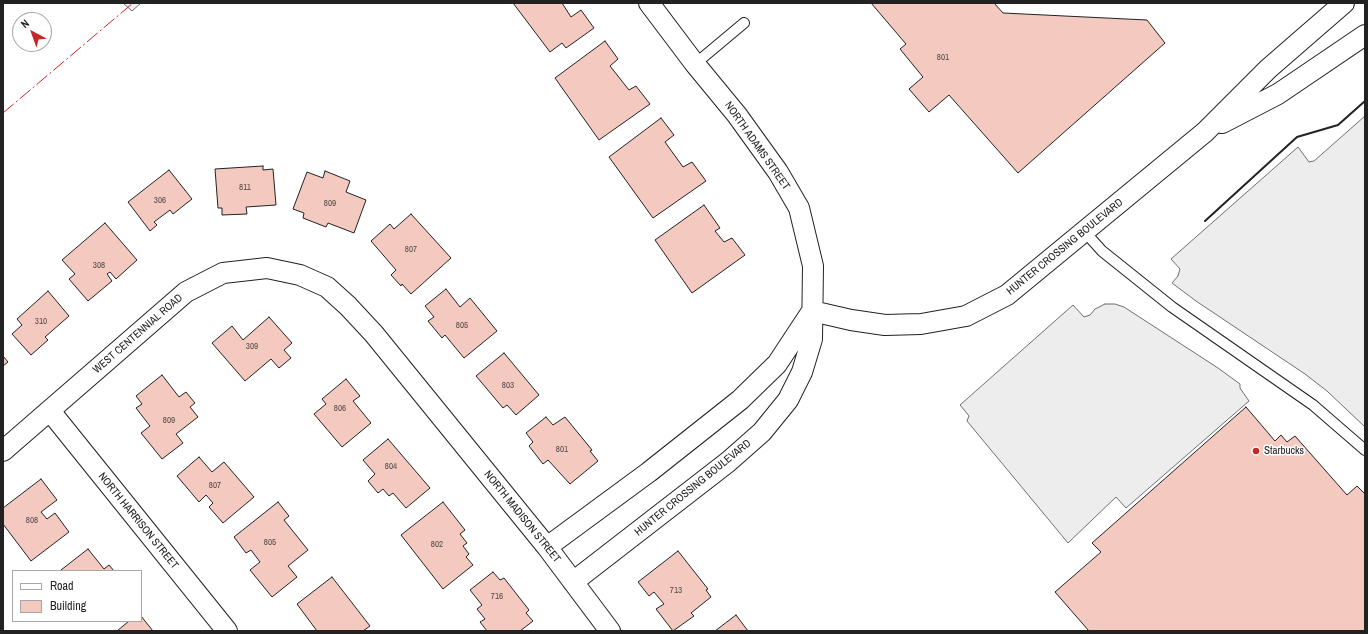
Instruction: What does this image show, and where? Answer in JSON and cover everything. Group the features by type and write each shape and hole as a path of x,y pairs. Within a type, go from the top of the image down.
{"street":[{"name":"NORTH ADAMS STREET","path":"649,3 773,165 799,208 813,266 812,311"},
{"name":"HUNTER CROSSING BOULEVARD","path":"573,582 718,470 762,432 788,400 802,372 812,339 812,311 885,325 921,324 966,316 1007,295 1205,132 1268,70 1344,3"},
{"name":"HUNTER CROSSING BOULEVARD","path":"1205,132 1278,94 1365,35"},
{"name":"WEST CENTENNIAL ROAD","path":"3,451 186,292 223,273 267,268 300,275 326,287 348,306 374,334 432,405"},
{"path":"547,547 649,472 740,400 777,364 812,311"},
{"name":"NORTH MADISON STREET","path":"432,405 547,547 610,631"},
{"name":"NORTH HARRISON STREET","path":"50,411 227,631"}],"lane":[{"path":"695,64 744,23"},
{"path":"1084,231 1102,251 1172,307 1313,405 1365,450"}],"shaded area":[{"path":"123,3 141,3 132,11"},
{"path":"1365,116 1365,427 1327,391 1305,374 1196,301 1172,283 1178,276 1180,269 1171,259 1298,147 1309,162 1314,161"},
{"path":"1105,304 1115,304 1124,307 1218,368 1240,384 1240,388 1249,401 1126,508 1116,497 1068,543 967,421 969,416 960,405 1073,305 1084,317 1090,315 1095,309"}],"building":[{"path":"513,3 562,3 571,17 581,10 594,28 566,48 562,43 550,52"},
{"path":"871,3 994,3 1003,13 1147,20 1165,43 1018,173 949,95 929,112 909,89 923,77 900,49 906,44"},
{"path":"605,41 618,59 610,66 629,90 636,86 650,104 599,140 555,78"},
{"path":"661,118 674,135 665,142 683,167 692,162 706,181 653,218 609,157"},
{"path":"263,166 263,170 273,169 276,205 246,207 247,214 222,215 222,208 218,208 215,169"},
{"path":"169,170 192,199 173,214 170,210 154,222 157,225 150,231 128,202"},
{"path":"325,171 350,181 346,192 366,200 354,233 328,223 326,227 303,218 304,213 293,209 307,172 323,178"},
{"path":"704,205 720,228 715,231 724,242 732,238 745,255 692,293 655,240"},
{"path":"411,214 451,258 411,294 391,275 396,270 371,241 390,224 394,229"},
{"path":"105,223 137,260 116,279 110,272 107,274 112,281 88,301 69,279 75,274 62,260"},
{"path":"446,289 460,307 470,298 497,331 464,358 445,335 442,338 428,321 434,317 425,306"},
{"path":"48,291 69,316 45,337 48,340 31,355 12,334 22,325 17,319"},
{"path":"269,317 292,343 284,350 291,358 279,368 271,359 245,381 212,343 232,326 243,340"},
{"path":"504,353 539,395 516,415 507,405 503,408 476,376"},
{"path":"3,356 8,362 3,366"},
{"path":"162,375 179,397 186,392 195,403 190,407 198,417 176,434 183,443 162,459 141,433 150,426 136,408 142,404 136,396"},
{"path":"346,379 360,396 353,401 371,423 342,447 314,414 326,404 322,399"},
{"path":"1246,407 1275,441 1281,435 1287,442 1295,436 1347,495 1357,486 1365,494 1365,631 1089,631 1055,592 1101,552 1092,543"},
{"path":"546,417 553,425 565,417 592,450 590,451 598,461 570,484 548,460 543,464 529,446 533,442 526,433"},
{"path":"388,439 430,488 406,508 393,493 389,496 383,489 378,493 368,481 375,474 363,460"},
{"path":"199,457 212,472 224,462 254,497 223,523 209,507 213,503 206,495 199,502 177,476"},
{"path":"41,479 57,500 41,512 47,519 55,513 69,532 31,561 3,524 3,508"},
{"path":"278,502 289,516 284,520 308,550 288,566 297,577 272,597 250,570 260,562 251,550 246,553 234,537"},
{"path":"443,502 465,530 460,534 467,543 463,546 469,554 466,557 473,565 443,589 401,535"},
{"path":"88,549 104,569 109,565 113,570 61,570"},
{"path":"678,551 708,589 706,590 711,597 691,613 694,616 673,631 656,609 664,604 654,592 649,596 638,582"},
{"path":"493,572 500,580 504,578 529,610 526,613 533,621 520,631 487,631 480,622 485,619 477,609 482,605 470,590"},
{"path":"332,577 370,626 363,631 317,631 297,604"},
{"path":"736,615 748,631 715,631"},
{"path":"142,617 153,631 117,631 128,622 142,622"}],"wall":[{"path":"1205,221 1297,137 1338,125 1365,101"}],"power":[{"path":"3,113 133,3"}],"place":[{"name":"Starbucks","path":"1256,451"}]}
